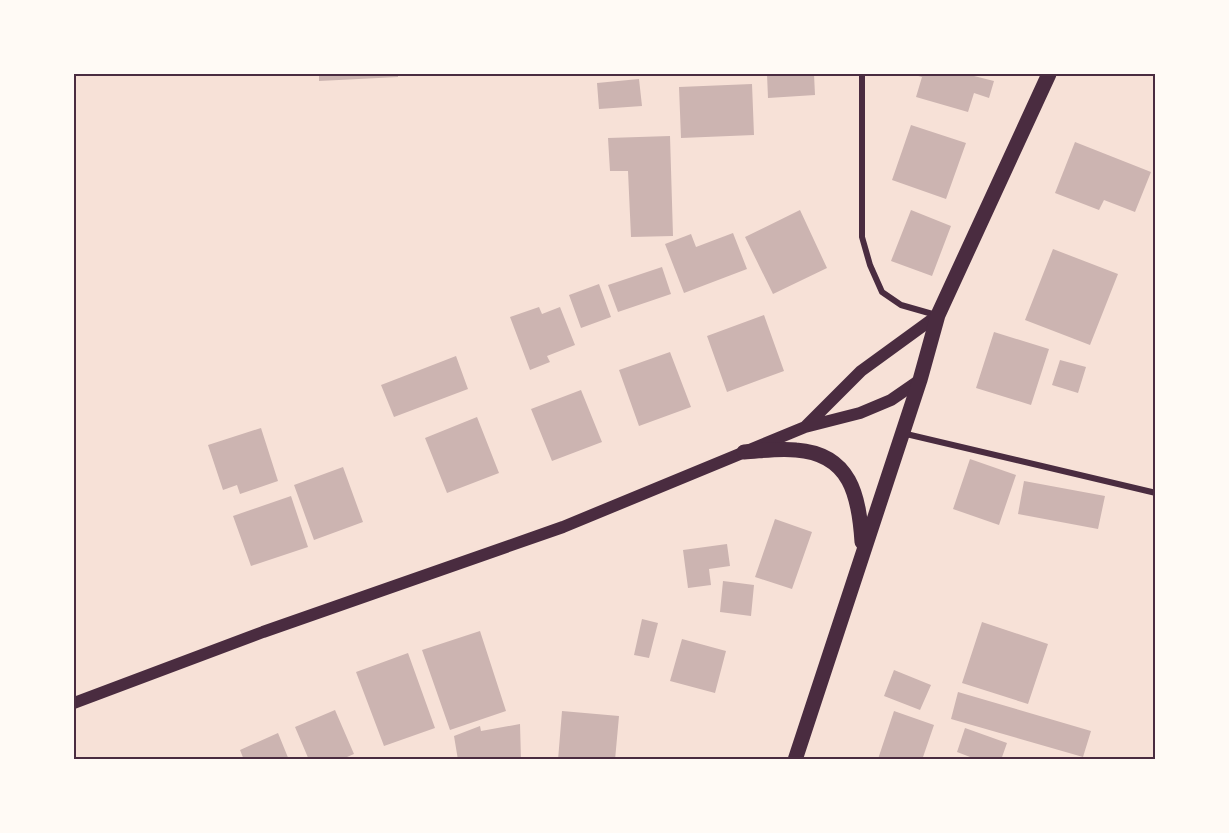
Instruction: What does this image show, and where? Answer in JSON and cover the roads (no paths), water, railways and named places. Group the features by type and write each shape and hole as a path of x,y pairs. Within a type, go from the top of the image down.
{"main road":[{"path":"795,759 920,380 938,315 1049,74"},
{"path":"805,427 861,371 938,315"},
{"path":"74,704 263,632 563,527 805,427 860,413 891,400 920,380"},
{"path":"744,452 794,449 812,452 842,468 850,481 860,510 862,551"}],"street":[{"path":"862,74 862,237 870,265 882,292 901,305 938,315"},
{"path":"901,433 1155,494"}]}
